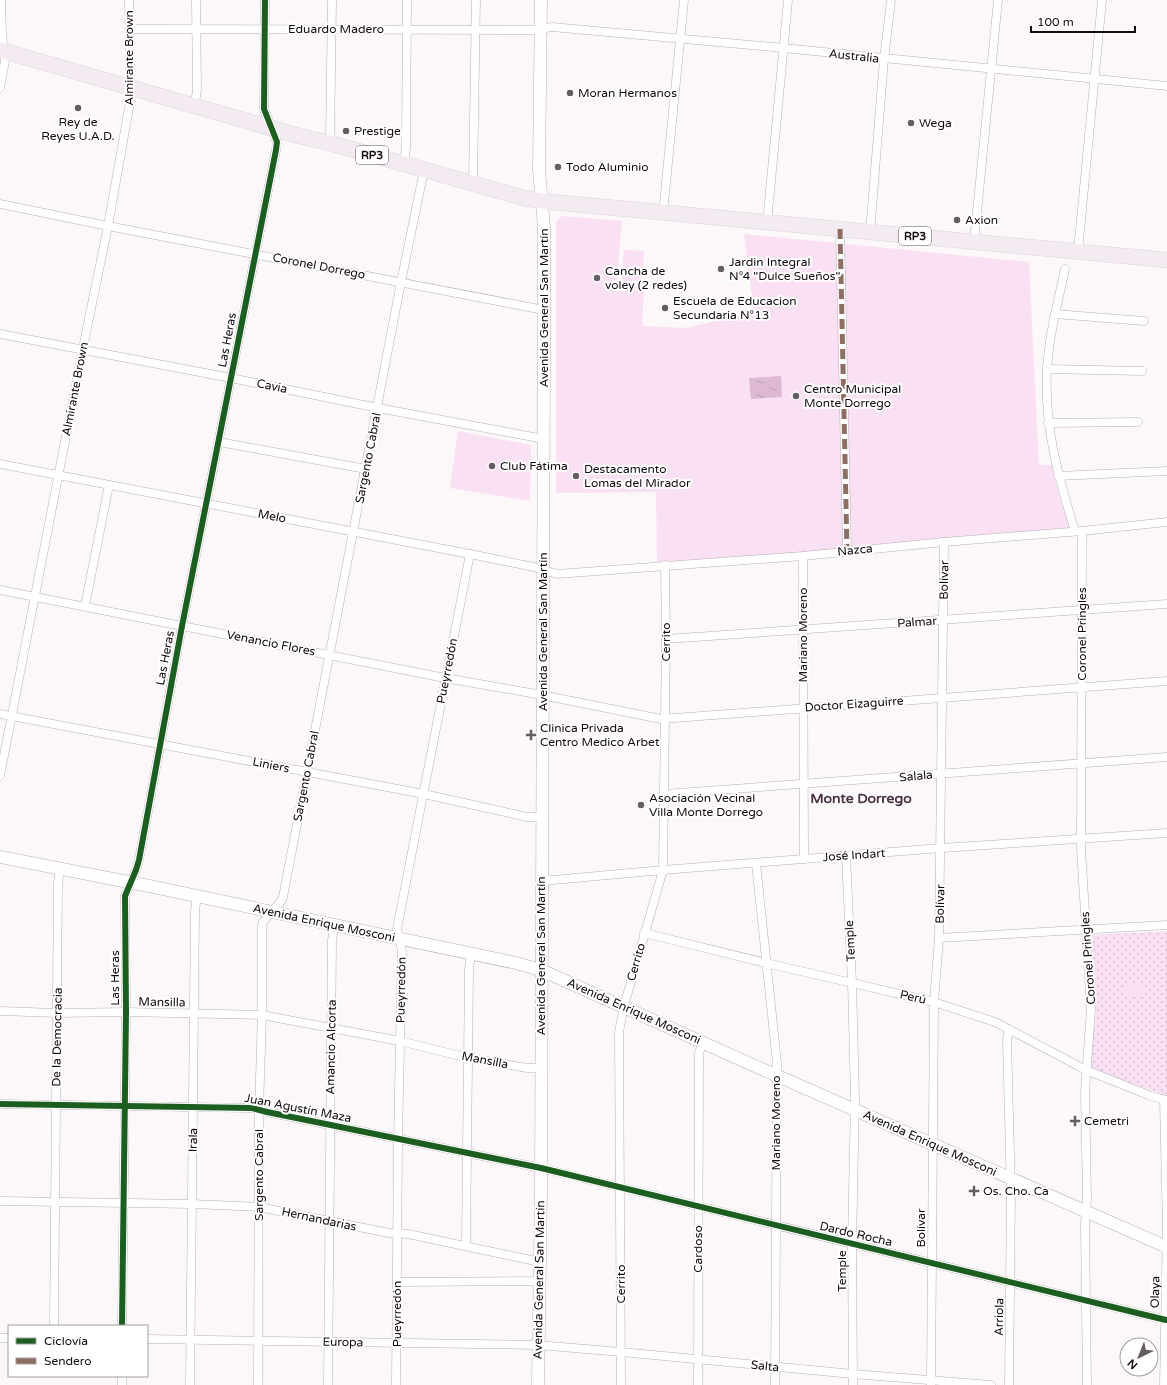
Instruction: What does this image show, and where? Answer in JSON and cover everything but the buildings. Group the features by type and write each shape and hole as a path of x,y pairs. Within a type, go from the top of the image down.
{"highway":[{"name":"RP3","path":"2,50 299,136 330,143 524,198 663,213 1167,260"}],"main road":[{"name":"Avenida General San Martín","path":"538,1385 541,1168 541,817 544,439 544,227 539,184 541,0"},
{"name":"Avenida Enrique Mosconi","path":"0,857 197,896 541,970 777,1076 1167,1247"}],"street":[{"path":"0,88 5,61 2,50 1,0"},
{"name":"Almirante Brown","path":"0,776 108,226 130,102 129,0"},
{"path":"194,106 198,91 196,0"},
{"name":"Las Heras","path":"122,1325 126,896 132,883 139,860 182,626 276,150 277,142 264,109 265,0"},
{"path":"330,143 332,0"},
{"path":"404,164 406,148 407,0"},
{"path":"472,183 476,0"},
{"path":"663,213 684,0"},
{"path":"767,223 788,0"},
{"path":"870,232 884,59 891,0"},
{"path":"974,242 998,0"},
{"path":"1078,251 1096,79 1102,0"},
{"name":"Australia","path":"541,28 552,27 783,48 1167,86"},
{"name":"Eduardo Madero","path":"130,29 332,28 534,30 541,28"},
{"name":"Sargento Cabral","path":"258,1385 259,1110 262,1015 262,926 263,922 283,897 401,282 424,170"},
{"name":"Coronel Dorrego","path":"0,204 544,310"},
{"path":"840,229 846,551"},
{"name":"Coronel Pringles","path":"1065,269 1051,332 1047,369 1047,397 1048,423 1058,476 1078,531 1083,611 1081,839 1091,1009 1085,1092 1087,1385"},
{"path":"1055,314 1144,321"},
{"name":"Cavia","path":"0,334 544,439"},
{"path":"1047,369 1142,371"},
{"path":"1048,423 1138,422"},
{"path":"219,442 366,469"},
{"name":"Melo","path":"0,464 354,531 543,570"},
{"path":"1058,476 1167,471"},
{"path":"85,606 109,485"},
{"name":"Nazca","path":"543,570 557,574 803,556 1167,522"},
{"name":"Bolívar","path":"932,1383 932,1144 934,1002 939,938 941,848 944,542"},
{"name":"Pueyrredón","path":"396,1385 398,1139 402,951 397,929 470,554"},
{"name":"Mariano Moreno","path":"803,556 804,859"},
{"name":"Cerrito","path":"621,1385 619,1032 624,1006 663,870 666,719 665,565"},
{"name":"Venancio Flores","path":"0,590 445,678 542,695"},
{"name":"Palmar","path":"666,639 1167,604"},
{"name":"Doctor Eizaguirre","path":"542,695 666,719 1082,687 1167,682"},
{"name":"Liniers","path":"0,714 424,794 527,817 541,817"},
{"name":"Salala","path":"665,794 1167,757"},
{"name":"José Indart","path":"541,880 846,857 941,848 1167,833"},
{"name":"Temple","path":"846,857 852,982 855,1110 852,1245 853,1385"},
{"name":"Mariano Moreno","path":"756,863 777,1063 774,1385"},
{"name":"De la Democracia","path":"54,1325 58,882 60,869"},
{"name":"Irala","path":"190,1385 195,910 197,896"},
{"name":"Amancio Alcorta","path":"328,1385 332,940 335,925"},
{"path":"939,938 1167,925"},
{"name":"Perú","path":"644,933 934,1002 995,1022 1086,1070 1166,1100"},
{"path":"466,1246 469,969 471,954"},
{"name":"Mansilla","path":"0,1011 262,1015 400,1041 468,1058 526,1068 541,1068"},
{"name":"Arriola","path":"1009,1029 1007,1040 1011,1193 1009,1385"},
{"name":"Cardoso","path":"698,1385 699,1053 703,1042"},
{"name":"Olaya","path":"1164,1385 1167,1247 1166,1100"},
{"name":"Juan Agustín Maza","path":"0,1104 252,1108 541,1168"},
{"name":"Dardo Rocha","path":"541,1168 852,1245 932,1262 1010,1283 1166,1320"},
{"name":"Hernandarias","path":"0,1201 192,1204 259,1207 389,1233 408,1234 540,1262"},
{"path":"397,1282 539,1281"},
{"name":"Europa","path":"148,1339 538,1345"},
{"name":"Salta","path":"538,1345 698,1359 932,1383 991,1385"}],"shaded area":[{"name":"Centro Municipal Monte Dorrego","path":"562,216 622,221 616,289 644,290 642,326 686,328 754,312 744,234 1029,262 1039,465 1052,465 1059,496 1071,528 657,565 656,492 556,493 556,222"},
{"path":"624,250 644,251 641,289 621,288"},
{"name":"Club Fátima","path":"458,431 531,445 530,501 450,488"},
{"path":"1167,931 1167,1094 1162,1094 1089,1068 1096,1013 1089,935"},
{"path":"1144,985 1144,995 1125,996 1125,986"}],"water":[{"path":"781,376 782,397 751,399 749,378"}],"marked path":[{"path":"840,229 847,551"}],"cycle path":[{"path":"122,1325 126,1012 125,896 139,860 182,626 276,150 277,142 264,109 265,0"},
{"path":"0,1104 252,1108 541,1168 1166,1320"}],"place":[{"name":"Moran Hermanos","path":"570,93"},
{"name":"Rey de Reyes U.A.D.","path":"78,108"},
{"name":"Wega","path":"911,123"},
{"name":"Prestige","path":"346,131"},
{"name":"Todo Aluminio","path":"558,167"},
{"name":"Axion","path":"957,220"},
{"name":"Jardin Integral N°4 \"Dulce Sueños\"","path":"721,269"},
{"name":"Cancha de voley (2 redes)","path":"597,278"},
{"name":"Escuela de Educacion Secundaria N°13","path":"665,308"},
{"name":"Centro Municipal Monte Dorrego","path":"796,396"},
{"name":"Club Fátima","path":"492,466"},
{"name":"Destacamento Lomas del Mirador","path":"576,476"},
{"name":"Clinica Privada Centro Medico Arbet","path":"531,735"},
{"name":"Asociación Vecinal Villa Monte Dorrego","path":"641,805"},
{"name":"Cemetri","path":"1075,1121"},
{"name":"Os. Cho. Ca","path":"974,1191"}],"district":[{"name":"Monte Dorrego","path":"861,798"}]}
